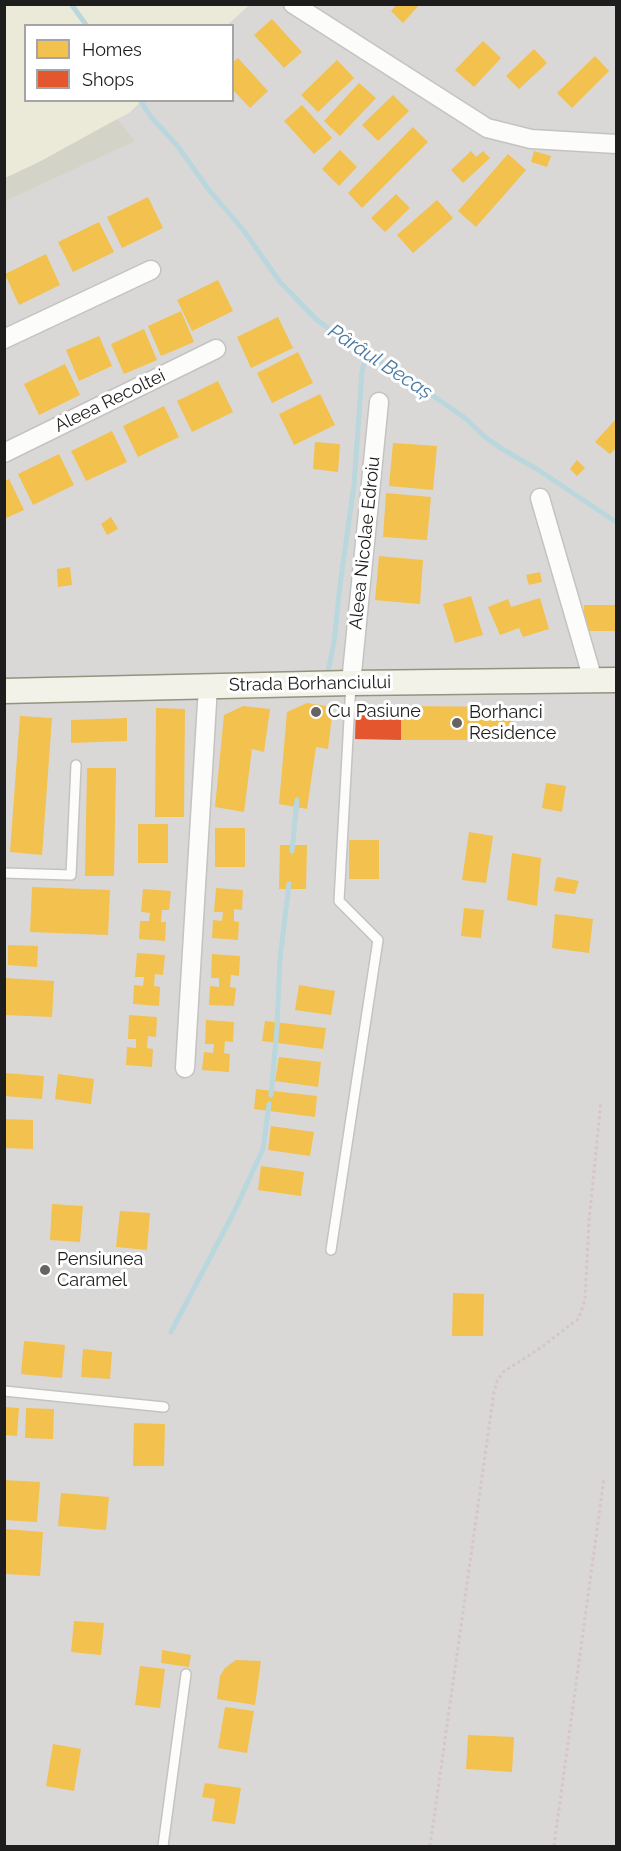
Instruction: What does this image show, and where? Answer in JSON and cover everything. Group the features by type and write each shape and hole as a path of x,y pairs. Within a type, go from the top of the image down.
{"main road":[{"name":"Strada Borhanciului","path":"4,691 605,680"}],"street":[{"path":"293,4 487,128 531,139 616,144"},
{"path":"4,339 150,270"},
{"name":"Aleea Recoltei","path":"4,453 216,349"},
{"name":"Aleea Nicolae Edroiu","path":"351,683 380,402"},
{"path":"540,498 605,680"},
{"path":"185,1068 208,686"}],"lane":[{"path":"332,1250 378,940 339,901 351,683"},
{"path":"4,873 72,875 76,765"},
{"path":"4,1391 164,1407"},
{"path":"163,1846 186,1674"}],"path":[{"path":"430,1846 494,1392 502,1372 542,1347 577,1320 581,1312 585,1299 589,1221 601,1101"},
{"path":"554,1846 604,1478"}],"shaded area":[{"path":"4,5 24,24 24,102 103,102 135,141 5,201"},
{"path":"249,5 616,5 616,1846 5,1846 5,178 130,112 139,102 234,102 234,24 228,24"}],"green space":[{"path":"5,4 249,4 228,24 24,24 24,102 139,102 130,112 5,178"}],"building: Homes":[{"path":"397,4 420,4 403,23 391,11"},
{"path":"272,19 302,52 284,68 254,35"},
{"path":"483,41 501,58 474,87 455,70"},
{"path":"534,49 547,63 519,89 506,76"},
{"path":"595,56 609,71 572,108 557,93"},
{"path":"238,58 268,91 250,108 234,91 234,61"},
{"path":"337,60 354,78 318,112 301,95"},
{"path":"359,83 376,98 340,136 324,121"},
{"path":"393,95 409,111 378,141 362,125"},
{"path":"302,105 332,138 314,154 284,121"},
{"path":"413,127 428,142 362,208 348,193"},
{"path":"340,150 357,167 339,186 322,169"},
{"path":"471,151 476,157 483,151 490,158 463,183 451,170"},
{"path":"534,151 551,156 547,167 531,162"},
{"path":"508,154 526,170 476,227 458,211"},
{"path":"396,194 410,208 385,232 371,218"},
{"path":"148,197 163,228 122,248 107,217"},
{"path":"437,200 453,218 413,253 397,235"},
{"path":"99,222 114,252 73,272 58,242"},
{"path":"46,254 60,285 19,305 5,274"},
{"path":"218,280 233,311 192,331 177,300"},
{"path":"181,311 194,342 161,356 148,326"},
{"path":"278,317 293,348 251,368 237,337"},
{"path":"144,329 157,360 124,374 111,344"},
{"path":"99,336 112,366 79,381 66,350"},
{"path":"298,352 313,383 272,403 257,373"},
{"path":"65,364 80,395 39,415 24,384"},
{"path":"218,381 233,412 192,432 177,401"},
{"path":"320,394 335,425 294,445 279,414"},
{"path":"164,406 179,437 138,457 123,426"},
{"path":"616,419 616,448 610,454 595,442"},
{"path":"112,431 127,462 86,481 71,451"},
{"path":"315,442 340,444 338,472 313,469"},
{"path":"393,443 437,446 433,490 389,486"},
{"path":"59,454 74,485 33,505 18,474"},
{"path":"577,460 585,468 577,476 570,469"},
{"path":"9,479 24,510 4,519 4,481"},
{"path":"386,493 431,497 427,540 383,537"},
{"path":"111,517 118,529 107,535 101,524"},
{"path":"379,556 423,560 420,604 375,600"},
{"path":"70,567 72,585 58,587 57,569"},
{"path":"540,572 542,582 529,585 526,575"},
{"path":"471,596 483,635 455,643 443,604"},
{"path":"540,598 549,629 523,637 519,628 500,635 488,607 508,599 511,607"},
{"path":"584,605 616,605 616,631 584,631"},
{"path":"307,703 333,707 328,749 316,747 307,809 279,804 287,712"},
{"path":"243,706 270,709 264,752 252,749 244,812 215,807 224,715"},
{"name":"Borhanci Residence","path":"401,706 513,707 513,740 401,740"},
{"path":"156,708 185,709 184,817 155,817"},
{"path":"20,716 52,718 42,855 10,852"},
{"path":"127,718 127,741 71,743 71,720"},
{"path":"87,768 116,768 114,876 85,876"},
{"path":"546,783 566,786 562,812 542,808"},
{"path":"138,824 168,824 168,863 138,863"},
{"path":"215,828 245,828 245,867 215,867"},
{"path":"469,832 493,836 486,883 462,880"},
{"path":"349,840 379,840 379,879 349,879"},
{"path":"280,845 307,845 306,889 279,889"},
{"path":"512,853 541,858 537,906 507,900"},
{"path":"558,877 579,881 575,894 554,891"},
{"path":"32,887 110,890 108,935 30,932"},
{"path":"216,888 243,890 242,910 234,909 234,921 239,922 238,940 212,938 213,920 222,921 223,912 214,912"},
{"path":"143,889 171,891 169,910 162,910 161,922 166,922 165,941 139,939 140,921 149,921 150,913 141,912"},
{"path":"464,908 484,910 481,938 461,936"},
{"path":"555,914 593,919 589,953 552,948"},
{"path":"8,945 38,946 37,967 8,965"},
{"path":"137,953 165,955 163,975 155,974 154,986 160,987 159,1006 133,1004 134,985 143,986 144,977 135,977"},
{"path":"212,954 240,956 239,976 231,975 230,987 236,988 234,1006 209,1005 210,986 219,987 219,978 211,978"},
{"path":"4,978 54,981 52,1017 4,1015"},
{"path":"299,985 335,991 331,1015 295,1010"},
{"path":"129,1015 157,1017 156,1037 148,1036 147,1048 153,1049 152,1067 126,1065 127,1047 136,1048 136,1039 128,1039"},
{"path":"206,1020 234,1022 233,1042 225,1041 224,1053 230,1054 229,1072 202,1070 204,1052 213,1053 214,1044 205,1044"},
{"path":"265,1021 326,1028 323,1049 262,1041"},
{"path":"279,1057 321,1062 318,1087 275,1081"},
{"path":"4,1073 44,1076 42,1099 4,1096"},
{"path":"58,1074 94,1079 91,1104 55,1099"},
{"path":"256,1089 317,1096 315,1117 254,1109"},
{"path":"4,1119 33,1120 33,1149 4,1148"},
{"path":"271,1126 314,1132 310,1156 268,1150"},
{"path":"261,1166 304,1172 301,1196 258,1190"},
{"path":"52,1204 83,1206 80,1242 50,1240"},
{"path":"120,1211 150,1213 147,1250 116,1247"},
{"path":"453,1293 484,1294 483,1336 452,1336"},
{"path":"24,1341 65,1345 62,1378 21,1374"},
{"path":"83,1349 112,1352 110,1379 81,1377"},
{"path":"4,1407 19,1408 17,1436 4,1435"},
{"path":"26,1408 54,1409 53,1439 25,1438"},
{"path":"134,1423 165,1424 164,1466 133,1466"},
{"path":"4,1480 40,1482 37,1522 4,1520"},
{"path":"61,1493 109,1497 106,1530 58,1526"},
{"path":"5,1529 43,1532 40,1576 5,1574"},
{"path":"74,1621 104,1623 101,1655 71,1652"},
{"path":"162,1650 191,1655 189,1667 161,1663"},
{"path":"236,1660 261,1661 255,1705 217,1699 220,1676 225,1668"},
{"path":"140,1666 165,1669 160,1708 135,1705"},
{"path":"225,1707 254,1711 247,1753 218,1748"},
{"path":"468,1735 514,1737 512,1772 466,1769"},
{"path":"53,1744 81,1749 74,1791 46,1786"},
{"path":"205,1783 241,1788 235,1824 212,1821 215,1799 202,1797"}],"building: Shops":[{"path":"356,706 401,706 401,740 355,739"}],"waterway":[{"name":"Pârâul Becaș","path":"71,4 86,24"},
{"name":"Pârâul Becaș","path":"141,102 151,117 176,144 209,190 244,231 280,282 316,319 351,346 394,369 465,418 499,447 540,471 616,522"},
{"path":"328,672 334,642 354,485 362,371 366,355"},
{"path":"292,851 297,800"},
{"path":"271,1095 280,958 289,884"},
{"path":"171,1332 235,1210 263,1149 269,1104"}],"place":[{"name":"Cu Pasiune","path":"316,712"},
{"name":"Borhanci Residence","path":"457,723"},
{"name":"Pensiunea Caramel","path":"45,1270"}]}
